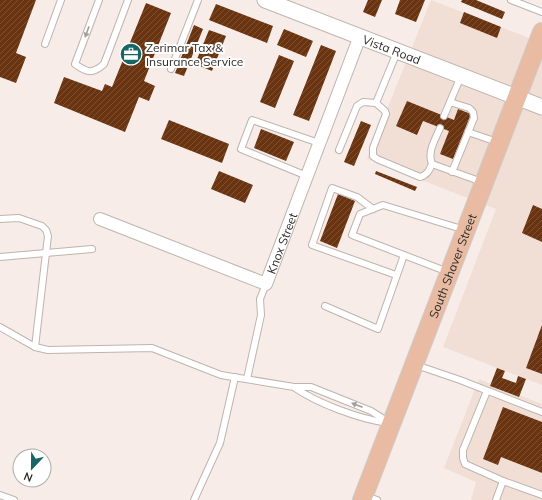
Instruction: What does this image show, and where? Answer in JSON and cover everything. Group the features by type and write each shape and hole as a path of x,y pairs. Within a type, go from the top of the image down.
{"main road":[{"name":"South Shaver Street","path":"368,498 392,424 414,365 518,97 535,58 542,32"}],"street":[{"name":"Vista Road","path":"265,0 542,107"},
{"name":"Knox Street","path":"100,219 266,284 360,36"}],"lane":[{"path":"45,44 61,0"},
{"path":"98,0 74,64 90,72 97,70 104,64 128,0"},
{"path":"171,69 198,0"},
{"path":"511,0 542,12"},
{"path":"376,103 397,50"},
{"path":"444,116 461,75"},
{"path":"339,150 357,106 363,102 376,103 385,111 386,114 373,148 373,156 420,177 425,175 430,170 432,164 430,152 440,128"},
{"path":"450,102 469,108 473,112 474,118 452,172"},
{"path":"307,176 241,149 252,120 319,143"},
{"path":"468,132 500,143"},
{"path":"432,164 485,183"},
{"path":"373,209 357,197 332,188 312,246 396,275"},
{"path":"450,273 352,235 360,214 383,205 466,231"},
{"path":"0,218 19,218 42,226 46,230 48,236 35,347"},
{"path":"0,257 92,249"},
{"path":"325,306 378,328 404,255"},
{"path":"247,379 261,315 260,299 266,284"},
{"path":"0,327 35,347 48,350 152,348 221,375 294,387 311,387 371,411 392,424"},
{"path":"414,365 460,380 542,412"},
{"path":"194,500 220,443 235,377"},
{"path":"294,387 307,396 368,420 392,424"},
{"path":"487,391 463,450 465,464 503,481 542,495"},
{"path":"496,500 503,481"},
{"path":"0,495 14,500"}],"shaded area":[{"path":"431,0 542,43 542,385 443,347 496,209 367,159"},
{"path":"479,379 542,404 542,500 471,500 476,482 444,468"}],"building":[{"path":"0,0 36,0 16,53 26,57 16,83 0,77"},
{"path":"368,0 382,0 375,17 363,12"},
{"path":"400,0 425,0 416,22 395,14"},
{"path":"462,0 476,0 505,12 502,19 461,2"},
{"path":"146,3 171,13 144,81 155,86 149,101 139,97 125,132 54,103 64,77 102,91 105,84 112,87"},
{"path":"216,4 273,26 267,43 209,20"},
{"path":"464,12 501,27 497,38 460,23"},
{"path":"194,25 203,29 184,76 175,73"},
{"path":"284,29 313,41 306,57 277,45"},
{"path":"209,30 226,36 212,71 195,64"},
{"path":"321,45 336,51 309,121 293,115"},
{"path":"279,55 294,61 275,108 260,102"},
{"path":"407,101 454,120 458,109 471,114 453,159 440,154 449,131 423,121 417,135 396,126"},
{"path":"169,120 229,144 222,163 161,139"},
{"path":"361,121 371,125 354,166 344,162"},
{"path":"261,129 294,142 286,161 254,148"},
{"path":"219,171 253,185 245,203 211,189"},
{"path":"376,171 417,187 415,191 375,174"},
{"path":"338,194 355,201 337,248 320,241"},
{"path":"533,205 542,209 542,242 522,233"},
{"path":"542,325 542,374 526,368"},
{"path":"497,368 505,371 502,378 516,383 518,376 526,379 519,397 490,386"},
{"path":"503,407 542,422 542,473 501,457 498,465 483,459"}],"place":[{"name":"Zerimar Tax & Insurance Service","path":"131,54"}]}
